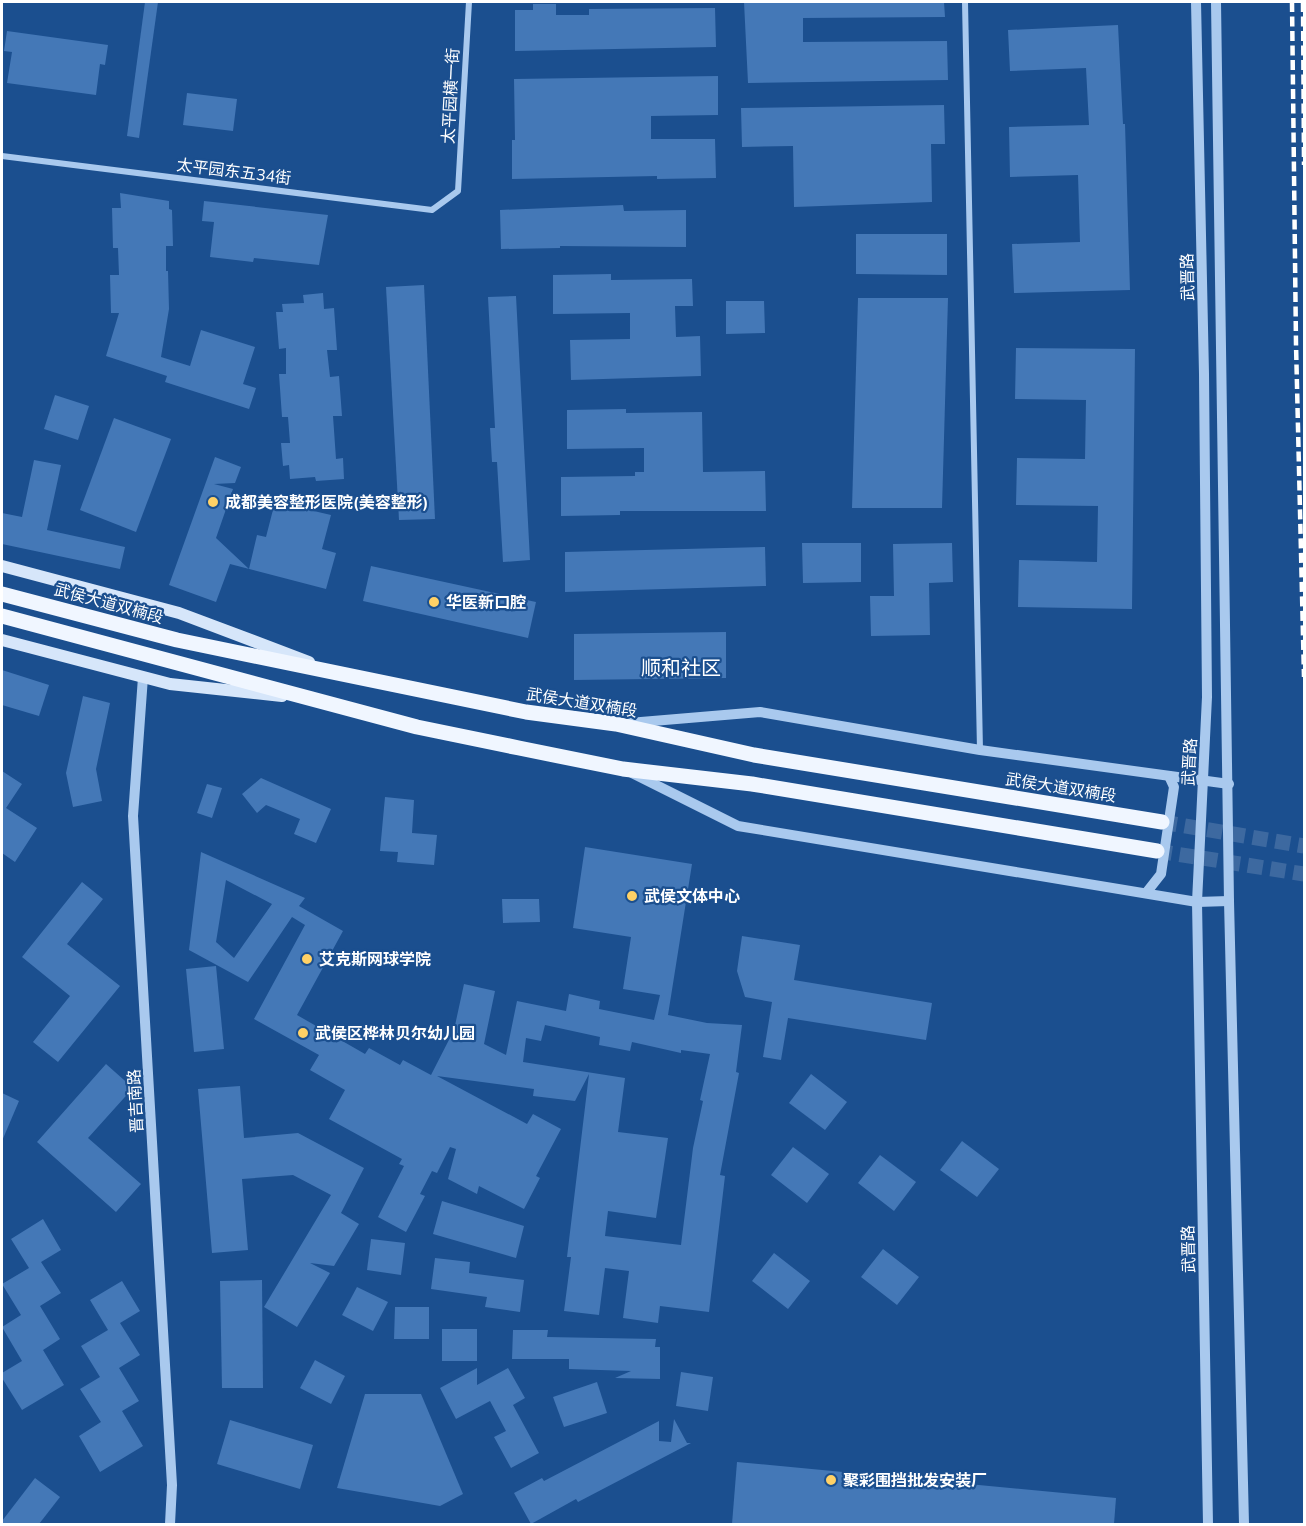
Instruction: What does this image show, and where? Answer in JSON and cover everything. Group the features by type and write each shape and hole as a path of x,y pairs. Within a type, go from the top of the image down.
{"main road":[{"path":"2,566 179,614 341,674"},
{"name":"武侯大道双楠段","path":"2,594 177,640 526,712 616,724 754,755 1162,822"},
{"path":"2,616 417,727 623,769 752,784 1157,851"},
{"path":"2,640 170,684 316,700"}],"street":[{"name":"太平园横一街","path":"458,191 469,2"},
{"path":"965,2 980,750"},
{"name":"武晋路","path":"1196,2 1207,649 1197,902 1208,1524"},
{"name":"武晋路","path":"1216,2 1229,901 1244,1524"},
{"name":"太平园东五34街","path":"2,156 432,210 458,191"},
{"name":"晋吉南路","path":"143,677 133,816 172,1485 170,1524"},
{"path":"616,724 760,712 980,750 1229,784"},
{"path":"623,769 738,826 1197,902 1229,901"},
{"path":"1146,893 1161,874 1174,787 1169,776"}],"building":[{"path":"145,2 158,2 139,138 127,136"},
{"path":"744,2 944,2 945,17 803,18 803,42 947,41 948,80 748,83"},
{"path":"533,4 556,4 556,15 589,15 589,9 715,8 716,47 515,51 515,10 533,10"},
{"path":"1118,25 1123,124 1125,124 1130,290 1014,293 1012,244 1080,242 1078,175 1010,177 1009,127 1089,125 1086,68 1010,71 1008,30"},
{"path":"7,31 108,45 105,65 100,64 96,95 7,83 12,52 4,51"},
{"path":"718,76 718,115 651,116 651,139 715,139 716,178 657,179 657,176 512,179 512,140 515,140 514,79"},
{"path":"187,93 237,99 233,131 183,125"},
{"path":"944,105 945,144 931,144 932,202 794,207 793,146 742,147 741,108"},
{"path":"120,193 169,201 169,209 172,210 173,246 166,246 169,309 161,357 190,366 201,330 255,347 243,384 256,388 249,409 165,382 167,376 106,356 119,313 111,313 110,275 119,275 118,248 113,248 112,208 121,208"},
{"path":"204,201 328,215 319,265 254,258 253,262 210,257 214,222 202,221"},
{"path":"623,205 624,211 686,210 686,247 560,246 560,248 501,249 500,210"},
{"path":"856,234 947,234 947,275 856,274"},
{"path":"611,274 611,280 692,279 693,306 675,306 676,337 700,336 701,376 571,380 570,340 630,339 630,313 553,314 553,275"},
{"path":"424,285 435,519 399,520 386,287"},
{"path":"323,293 324,309 334,308 337,350 327,350 330,377 339,376 342,416 333,416 336,459 343,458 344,479 316,481 315,477 290,479 289,465 283,466 281,443 290,443 288,417 282,417 279,374 286,374 286,348 279,349 276,312 283,312 282,304 304,303 303,295"},
{"path":"516,296 530,560 503,562 497,462 492,462 490,428 495,428 488,297"},
{"path":"858,298 948,298 942,508 852,508"},
{"path":"726,301 764,301 765,333 726,334"},
{"path":"1016,348 1135,349 1132,609 1018,607 1019,560 1097,562 1098,506 1016,505 1017,458 1085,459 1086,400 1015,399"},
{"path":"55,395 89,406 78,440 44,429"},
{"path":"626,409 626,413 702,412 703,472 765,471 766,511 620,511 620,515 561,516 561,477 635,476 635,472 644,472 644,448 567,449 567,410"},
{"path":"114,418 171,439 136,532 80,510"},
{"name":"成都美容整形医院(美容整形)","path":"215,457 241,467 235,483 214,484 233,489 216,538 249,569 230,564 216,602 169,585"},
{"path":"34,460 61,465 47,530 125,547 120,569 2,544 2,513 22,517"},
{"path":"275,502 331,515 322,549 336,553 326,589 249,569 257,535 266,537"},
{"path":"802,543 861,543 861,582 803,583"},
{"path":"952,543 953,582 929,583 930,635 871,636 870,596 894,596 893,544"},
{"path":"765,547 766,586 565,592 565,552"},
{"name":"华医新口腔","path":"371,566 536,602 528,638 363,601"},
{"path":"726,632 726,678 574,680 574,634"},
{"path":"2,670 49,685 39,716 2,705"},
{"path":"83,696 110,703 96,769 102,801 73,807 66,773"},
{"path":"2,771 22,784 6,808 37,828 15,862 2,853"},
{"path":"261,778 331,809 316,843 294,834 300,819 266,805 257,813 242,794"},
{"path":"207,784 222,788 212,818 197,813"},
{"path":"385,797 414,800 412,833 437,835 434,865 397,862 398,852 380,851"},
{"path":"585,847 692,864 668,1015 707,1023 742,1025 736,1072 739,1073 720,1175 725,1176 709,1312 660,1306 658,1323 623,1318 629,1271 605,1268 599,1315 564,1311 571,1257 567,1257 589,1074 575,1101 533,1096 534,1089 437,1076 527,1124 533,1114 561,1129 536,1176 540,1178 524,1209 479,1186 477,1194 448,1179 456,1149 450,1147 437,1173 432,1171 420,1194 425,1196 406,1232 378,1217 404,1166 399,1164 402,1159 329,1119 345,1090 310,1070 319,1055 254,1019 305,925 292,917 248,982 189,950 201,852 305,898 299,906 343,931 297,1015 365,1054 369,1048 400,1065 403,1060 431,1075 454,1030 464,984 495,991 484,1044 506,1055 517,1001 566,1011 569,994 600,1001 599,1009 654,1020 660,995 623,989 631,937 573,928","holes":["226,880 272,904 234,958 216,942","545,1025 600,1037 599,1045 630,1051 632,1042 681,1053 681,1050 710,1054 700,1100 703,1101 693,1148 681,1245 605,1236 608,1211 656,1218 668,1138 618,1132 625,1078 523,1062 526,1038 541,1041"]},
{"path":"82,882 103,899 67,944 120,986 58,1062 33,1042 70,996 22,957"},
{"path":"502,899 539,899 540,922 503,923"},
{"path":"742,936 800,945 794,980 932,1003 926,1040 788,1018 781,1060 763,1057 772,1002 745,997 737,971"},
{"path":"216,966 224,1049 194,1052 186,969"},
{"path":"106,1064 133,1088 88,1138 141,1184 116,1212 37,1142"},
{"path":"811,1074 847,1102 825,1130 789,1103"},
{"path":"240,1086 244,1138 298,1133 364,1168 341,1213 359,1224 334,1266 310,1263 330,1273 297,1327 264,1307 331,1195 293,1175 242,1179 248,1250 212,1253 198,1089"},
{"path":"2,1093 19,1101 2,1141"},
{"path":"962,1141 999,1169 977,1197 940,1170"},
{"path":"793,1147 829,1174 807,1203 771,1175"},
{"path":"880,1155 916,1182 894,1211 858,1183"},
{"path":"442,1201 524,1226 516,1258 433,1234"},
{"path":"43,1219 61,1250 41,1262 61,1293 40,1306 60,1339 43,1350 64,1385 22,1410 2,1378 2,1373 22,1361 2,1327 21,1315 2,1284 29,1268 11,1239"},
{"path":"371,1239 405,1243 401,1275 367,1270"},
{"path":"883,1249 919,1277 897,1305 861,1277"},
{"path":"774,1253 810,1281 788,1309 752,1281"},
{"path":"435,1258 470,1262 469,1273 524,1280 520,1312 485,1307 487,1297 431,1289"},
{"path":"262,1280 263,1388 222,1388 220,1281"},
{"path":"122,1281 140,1311 120,1323 140,1355 119,1368 139,1401 122,1411 143,1446 100,1472 79,1436 101,1422 80,1389 100,1377 81,1346 108,1330 90,1300"},
{"path":"357,1287 388,1302 373,1331 342,1315"},
{"path":"395,1307 429,1307 429,1339 394,1339"},
{"path":"442,1329 477,1329 477,1361 442,1361"},
{"path":"513,1330 548,1330 547,1337 656,1339 655,1347 660,1347 660,1379 615,1378 631,1371 569,1369 569,1359 512,1359"},
{"path":"315,1360 345,1376 331,1404 300,1388"},
{"path":"477,1368 477,1385 508,1368 525,1398 513,1405 539,1453 511,1468 494,1437 506,1431 490,1401 456,1419 440,1388"},
{"path":"681,1372 713,1377 708,1411 676,1406"},
{"path":"597,1382 607,1413 564,1427 553,1397"},
{"path":"365,1394 421,1394 463,1494 440,1506 337,1488"},
{"path":"674,1419 687,1443 691,1443 578,1502 576,1499 531,1524 514,1493 542,1478 544,1481 659,1421 659,1441 671,1442"},
{"path":"230,1420 313,1445 300,1489 217,1464"},
{"name":"聚彩围挡批发安装厂","path":"737,1462 1116,1498 1114,1524 732,1524"},
{"path":"35,1478 60,1497 39,1524 2,1524 2,1521"}],"tunnel":[{"path":"1162,822 1304,846"},
{"path":"1157,851 1304,874"}],"railway":[{"path":"1292,2 1296,344 1304,677"},
{"path":"1303,2 1304,165"}],"place":[{"name":"成都美容整形医院(美容整形)","path":"213,502"},
{"name":"华医新口腔","path":"434,602"},
{"name":"武侯文体中心","path":"632,896"},
{"name":"艾克斯网球学院","path":"307,959"},
{"name":"武侯区桦林贝尔幼儿园","path":"303,1033"},
{"name":"聚彩围挡批发安装厂","path":"831,1480"}],"district":[{"name":"顺和社区","path":"681,667"}]}
